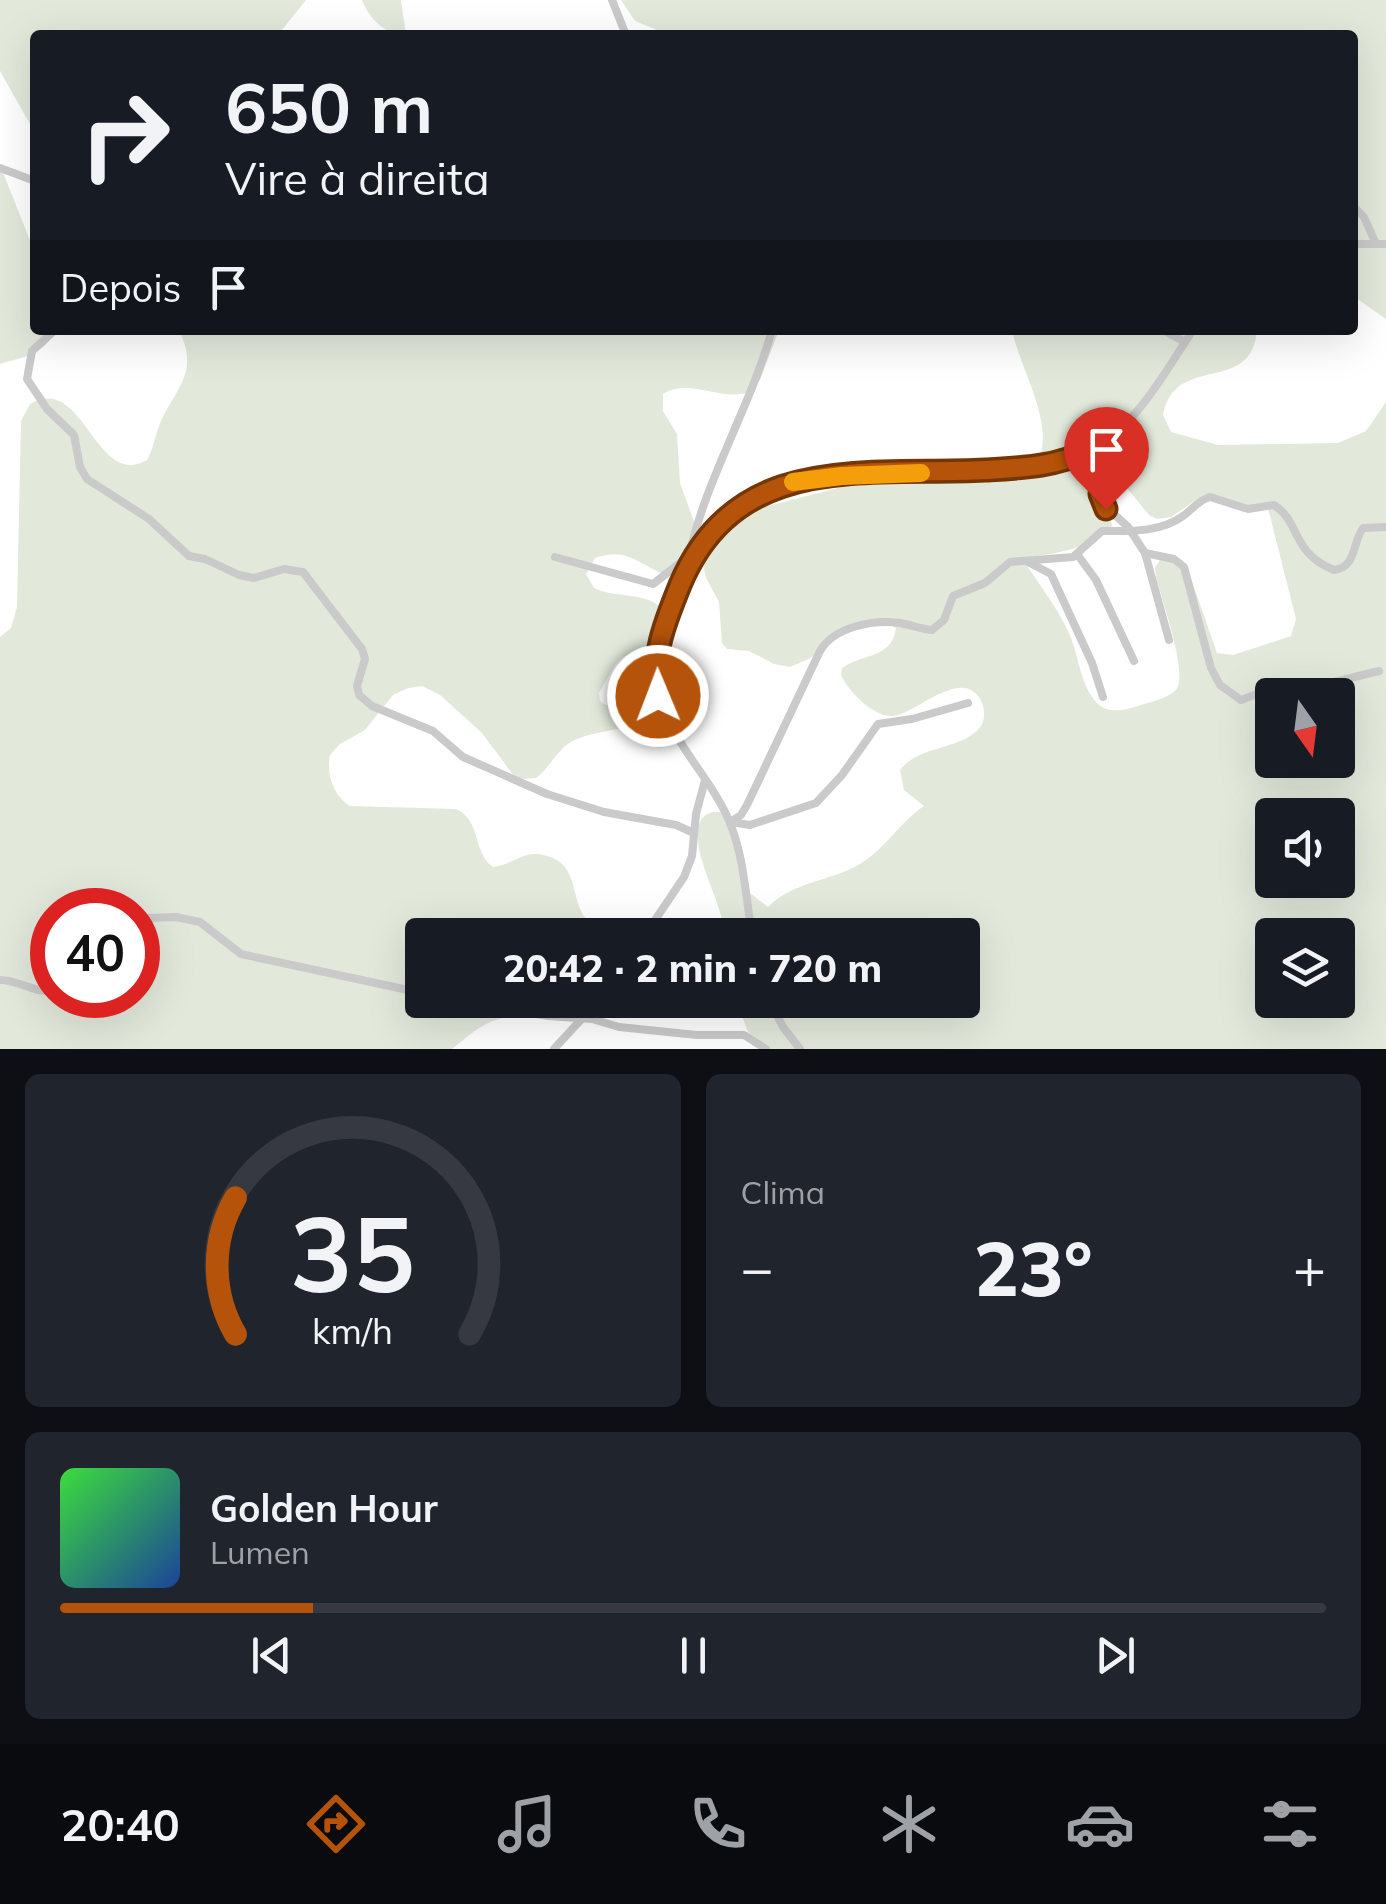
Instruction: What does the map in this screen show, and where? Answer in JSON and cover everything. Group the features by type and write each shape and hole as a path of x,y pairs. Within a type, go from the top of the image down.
{"street":[{"path":"612,0 624,30"},
{"path":"0,168 30,179"},
{"path":"1358,212 1376,244"},
{"path":"1358,244 1386,244"},
{"path":"50,335 32,351 28,379 47,409 74,435 80,467 88,478 149,519 189,556 205,559 238,576 254,578 284,569 303,572 362,649 364,660 356,686 359,695 372,706 433,731 464,756 547,794 694,834"},
{"path":"749,918 730,822 663,710 655,674 658,645 686,570 701,509 761,367 771,335"},
{"path":"1173,335 1185,342"},
{"path":"686,570 705,538 723,518 756,496 796,482 842,476 1026,468 1055,463 1089,450 1116,432 1148,402 1190,335"},
{"path":"1089,450 1104,474 1102,504 1132,532 1145,553 1169,640"},
{"path":"730,822 747,805 827,639 878,622 932,630 944,620 953,596 985,583 1005,564 1076,554 1102,531 1132,532 1172,522 1210,497 1248,509 1274,505 1286,513 1305,550 1334,570 1350,563 1364,528 1386,527"},
{"path":"701,509 709,518 723,518"},
{"path":"1145,553 1174,559 1184,567 1215,679 1233,696 1241,700 1283,684 1322,685 1378,672"},
{"path":"1076,554 1096,580 1134,661"},
{"path":"555,557 653,584 689,556"},
{"path":"1022,559 1051,574 1103,697"},
{"path":"730,822 750,824 816,803 842,775 878,724 968,703"},
{"path":"656,918 684,876 692,856 705,780"},
{"path":"160,917 176,916 200,922 241,954 405,988"},
{"path":"0,980 14,980 30,987"},
{"path":"568,1018 592,1018 619,1027 744,1035 766,1049"},
{"path":"778,1018 800,1049"},
{"path":"554,1049 580,1020"}],"shaded area":[{"path":"0,0 306,0 282,30 30,30 30,124 0,71"},
{"path":"362,0 401,0 405,30 388,30 369,13"},
{"path":"621,0 1386,0 1386,319 1358,299 1358,30 657,30 635,21"},
{"path":"0,165 30,240 30,335 51,335 39,350 0,364"},
{"path":"181,335 777,335 760,380 749,392 727,394 683,388 663,394 663,411 677,434 680,483 700,538 688,565 666,575 616,554 595,558 586,574 594,588 654,602 668,617 662,640 623,657 599,693 600,701 606,705 650,700 657,706 655,715 637,724 577,739 565,746 536,778 523,779 514,776 482,733 440,695 422,686 393,695 365,730 340,744 330,755 332,784 350,806 456,809 470,821 486,861 493,867 537,854 552,858 569,873 586,918 405,918 405,1018 505,1018 492,1021 452,1049 0,1049 0,637 11,628 17,607 21,421 30,404 48,398 64,403 114,459 129,465 147,460 187,368"},
{"path":"1013,335 1256,335 1252,350 1242,362 1182,384 1170,396 1163,415 1171,432 1218,445 1338,443 1366,431 1386,402 1386,1049 764,1049 748,1032 743,1018 980,1018 980,918 721,918 704,868 698,828 710,813 720,812 729,818 740,842 750,893 768,907 788,892 849,870 877,851 924,806 904,790 900,770 918,756 973,734 981,726 984,712 974,692 964,688 952,689 893,716 862,702 845,682 842,668 889,645 896,628 891,625 850,627 809,659 790,667 774,664 749,651 727,649 722,643 719,602 702,561 709,546 744,512 865,481 1021,468 1038,461 1043,430","holes":["1110,480 1123,483 1149,515 1157,519 1171,517 1199,498 1248,509 1268,508 1296,619 1291,636 1233,655 1217,653 1187,567 1166,557 1161,559 1155,567 1156,577 1177,653 1179,682 1169,695 1124,710 1112,710 1097,703 1086,687 1063,621 1022,558 1070,550 1103,534 1112,526 1105,485"]}],"slow traffic":[{"path":"793,482 921,473"}],"route":[{"path":"658,696 658,645 686,570 705,538 723,518 773,488 828,477 1038,466 1089,450 1104,474 1100,494 1106,509"}]}
